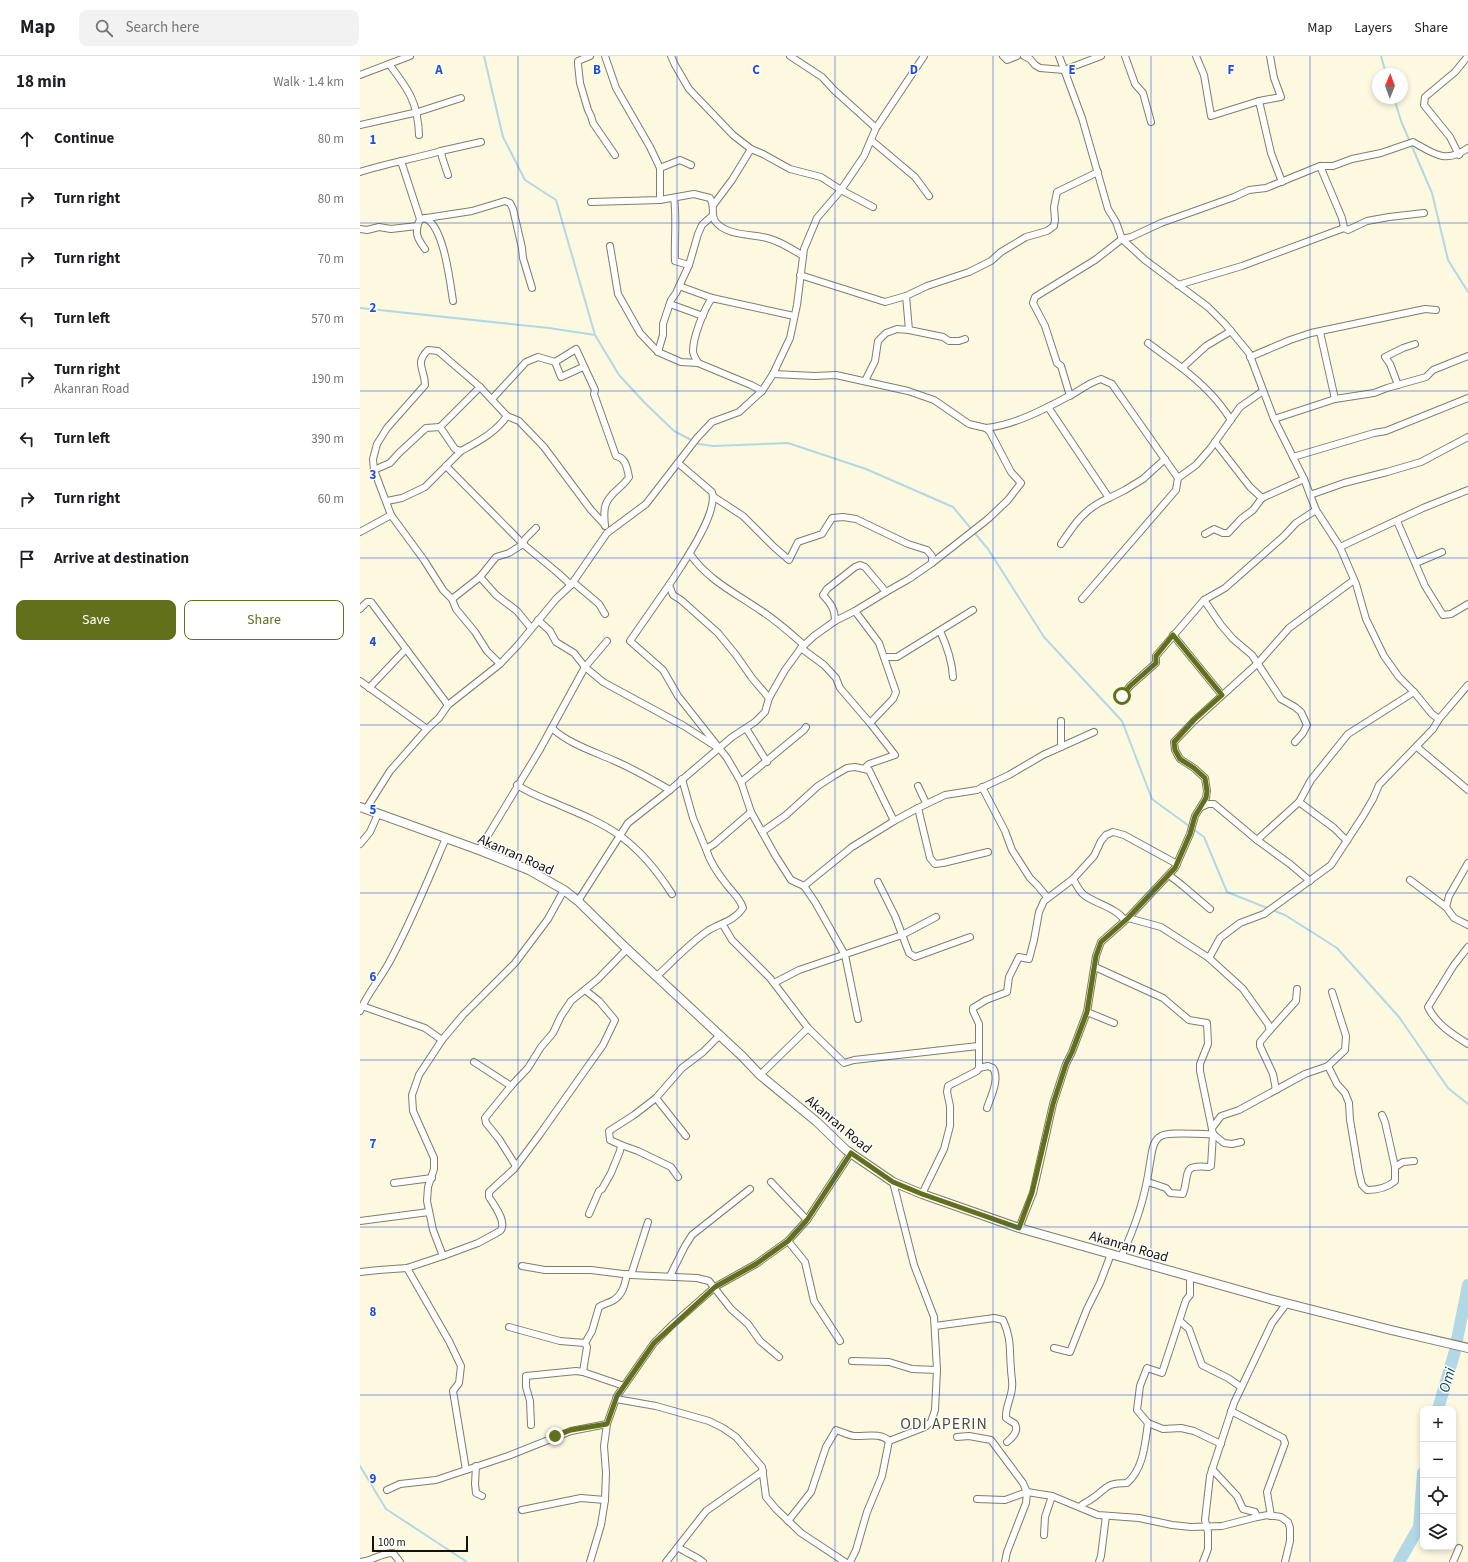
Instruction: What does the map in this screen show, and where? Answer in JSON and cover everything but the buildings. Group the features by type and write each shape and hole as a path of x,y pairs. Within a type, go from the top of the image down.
{"main road":[{"name":"Akanran Road","path":"363,808 479,850 529,870 564,890 578,901 627,949 720,1035 760,1075 817,1122 846,1150 893,1182 922,1194 1019,1228 1287,1303 1468,1348"}],"street":[{"path":"360,75 410,56"},
{"path":"590,56 578,61 580,82 593,123 615,155"},
{"path":"605,56 616,88 650,147 660,168 660,200"},
{"path":"671,56 689,89 732,135 751,149 763,154 790,170 821,177 841,190 873,207"},
{"path":"790,56 801,59 876,128"},
{"path":"363,808 390,772 427,729 439,718 448,705 500,664 518,645 556,599 572,583 607,533 646,504 697,438 712,422 739,412 762,391 773,374 790,338 804,249 817,218 841,190 864,156 876,128 924,56"},
{"path":"1003,56 1007,60 1017,56"},
{"path":"1024,56 1040,68 1064,70 1101,56"},
{"path":"1059,56 1082,118 1108,209 1116,222 1122,239 1145,260 1208,307 1231,331 1249,353 1274,419 1304,480 1316,510 1340,547 1356,584 1366,619 1384,656 1399,677 1414,692 1432,714 1439,719"},
{"path":"1125,56 1135,84 1144,93 1152,122"},
{"path":"1196,56 1204,75 1211,116 1259,101 1280,97 1274,78 1270,56"},
{"path":"1459,155 1450,137 1424,105 1425,97 1454,72 1468,56"},
{"path":"389,64 404,84 414,102 418,112 419,135"},
{"path":"360,125 418,112 462,98"},
{"path":"1259,101 1271,153 1282,182"},
{"path":"871,140 915,177 929,196"},
{"path":"360,172 381,165 481,142"},
{"path":"1070,396 1061,366 1057,362 1045,326 1033,304 1033,300 1095,260 1122,239 1131,237 1161,223 1234,197 1249,190 1266,188 1320,166 1333,166 1352,159 1381,153 1413,142 1437,155 1450,157 1459,155 1468,148"},
{"path":"658,352 663,335 663,324 670,304 689,265 702,225 712,216 714,204 732,180 751,149"},
{"path":"441,151 448,175"},
{"path":"660,168 680,160 691,165"},
{"path":"401,161 423,219 434,226 439,236 446,260 453,301"},
{"path":"1320,166 1342,218 1344,228"},
{"path":"800,275 885,302 906,296 927,286 969,272 991,261 1001,252 1026,237 1047,231 1054,226 1056,220 1054,207 1057,192 1098,172"},
{"path":"592,202 660,200 694,194 710,198 714,204"},
{"path":"674,198 676,216 674,240 675,261 689,265"},
{"path":"425,249 417,237 417,226 423,219 472,211 505,201 510,203 513,209 523,258 532,288"},
{"path":"1178,285 1242,266 1344,228 1348,230 1367,221 1424,213"},
{"path":"712,216 716,222 730,232 768,238 786,245 803,256"},
{"path":"360,229 367,230 379,227 391,229 417,226"},
{"path":"610,246 618,294 640,333 658,352 681,362 698,363 762,391"},
{"path":"679,286 712,298 794,316"},
{"path":"906,296 909,330"},
{"path":"698,363 693,353 695,339 703,316 712,298"},
{"path":"670,304 703,316"},
{"path":"1250,357 1290,340 1320,332 1425,309 1436,310"},
{"path":"865,381 875,360 878,341 886,333 897,329 943,337 950,341 959,341 964,339"},
{"path":"1182,368 1206,346 1231,331"},
{"path":"1320,332 1335,399"},
{"path":"1148,343 1182,368 1214,396 1221,404 1230,420"},
{"path":"1398,385 1390,364 1385,357 1415,344"},
{"path":"492,398 526,362 538,357 555,362 576,349 583,367 595,390 594,394 616,456 620,457 626,464 629,477 608,498 604,511 605,525"},
{"path":"500,664 487,652 475,632 456,609 452,599 443,590 424,560 391,515 387,501 374,470 373,459 377,444 387,428 425,385 425,378 420,365 422,356 428,350 438,351 492,398 507,416 518,421 544,447 591,510 610,532"},
{"path":"1274,419 1335,399 1374,393 1426,377 1433,370 1468,356"},
{"path":"555,362 561,377 583,367"},
{"path":"773,374 816,376 836,374 908,391 934,400 969,424 988,430 1048,407 1070,396 1089,383 1101,379 1112,384 1178,478 1176,490 1082,599"},
{"path":"374,470 390,463 426,428 440,427 480,387"},
{"path":"1178,478 1196,465 1215,442 1240,407 1263,391"},
{"path":"1293,458 1374,433 1386,431 1468,398"},
{"path":"1048,407 1109,498"},
{"path":"387,501 402,498 425,487 461,451 483,439 500,426 507,416"},
{"path":"440,427 456,449 461,451"},
{"path":"578,901 628,823 670,790 732,737 755,722 766,712 769,698 785,670 803,646 835,621 909,579 932,563 988,519 1008,500 1022,483 1011,472 988,430"},
{"path":"1310,495 1344,483 1421,462 1468,437"},
{"path":"1215,442 1250,487 1262,498"},
{"path":"1061,544 1073,526 1086,511 1098,502 1125,490 1142,479 1165,459"},
{"path":"678,463 712,492 714,497 743,516 774,548 789,560 798,542 822,534 832,518 843,517 856,519 908,544 927,550 932,556 932,563"},
{"path":"446,466 522,544 599,604 605,614"},
{"path":"1205,534 1214,529 1223,533 1228,533 1241,519 1253,510 1262,498 1304,480"},
{"path":"1340,547 1423,508 1468,490"},
{"path":"714,497 709,515 690,554 630,641 662,670 678,696 727,758 741,782 750,812 775,855 791,880 804,886 816,902 845,955 858,1019"},
{"path":"1122,696 1130,686 1156,663 1156,656 1204,600 1224,588 1296,523 1316,510"},
{"path":"360,532 391,515"},
{"path":"1397,521 1425,586 1443,615 1451,614 1468,604"},
{"path":"452,599 480,577 496,557 509,552 522,544 536,528"},
{"path":"1416,563 1442,552"},
{"path":"690,554 697,565 723,587 760,610 803,646 836,678 840,688 895,755 870,764 864,769"},
{"path":"835,621 835,613 832,605 823,595 827,589 856,567 860,565 865,567 886,592"},
{"path":"480,577 496,595 517,611 531,628"},
{"path":"1019,1228 1032,1193 1053,1104 1066,1064 1087,1012 1101,942 1126,919 1177,864 1190,834 1195,816 1206,798 1207,791 1205,778 1194,768 1180,759 1175,750 1174,742 1194,720 1258,663 1289,628 1354,580"},
{"path":"669,585 673,595 718,633 769,698"},
{"path":"1204,600 1221,625 1233,639 1252,655 1281,699 1295,706 1301,712 1307,725 1303,733 1295,742"},
{"path":"360,609 367,602 371,602 448,705"},
{"path":"884,657 897,657 973,610"},
{"path":"855,611 879,643 896,692 893,699 870,723"},
{"path":"538,620 550,631 556,642 574,653 593,675 608,685 684,726 719,748"},
{"path":"940,631 948,648 952,662 953,677"},
{"path":"1173,635 1222,695"},
{"path":"479,850 552,728 585,667 607,641"},
{"path":"369,688 406,649"},
{"path":"360,681 427,729"},
{"path":"1209,958 1220,938 1225,934 1240,923 1264,914 1310,882 1331,865 1373,798 1379,785 1417,748 1468,685"},
{"path":"1257,840 1298,802 1311,780 1348,734 1414,692"},
{"path":"1060,747 1061,722"},
{"path":"741,782 767,762 806,727"},
{"path":"552,728 558,734 569,740 670,790"},
{"path":"746,728 767,762"},
{"path":"804,886 852,846 918,808 945,795 976,790 1008,775 1043,755 1094,732"},
{"path":"1417,748 1468,790"},
{"path":"762,832 786,814 818,786 847,768 855,767 869,770 894,821"},
{"path":"657,976 709,930 723,925 737,916 743,908 741,901 726,883 712,862 693,818 682,779"},
{"path":"517,785 531,794 560,804 594,820 619,835 657,873 672,894"},
{"path":"918,786 926,804"},
{"path":"982,787 1005,831 1012,850 1030,878 1047,897"},
{"path":"1298,802 1334,828 1347,841"},
{"path":"1201,807 1208,804 1214,804 1257,840 1290,864 1310,882"},
{"path":"918,808 930,858 935,864 943,864 988,852"},
{"path":"706,849 714,844 750,812"},
{"path":"360,844 370,832 378,814"},
{"path":"922,1194 944,1149 950,1126 950,1106 947,1092 948,1086 977,1072 979,1068 979,1024 972,1011 973,1008 986,1000 1007,992 1009,977 1019,957 1029,959 1039,912 1047,897 1072,879 1094,856 1101,841 1106,835 1113,832 1124,835 1177,864"},
{"path":"442,1040 425,1028 361,1009 391,959 421,897 446,838"},
{"path":"1446,907 1449,896 1468,863"},
{"path":"1168,875 1210,909"},
{"path":"1072,879 1082,894 1097,903 1120,913 1126,919 1161,927 1209,958 1243,989 1268,1024 1270,1030"},
{"path":"1410,880 1446,907 1454,918 1468,925"},
{"path":"878,882 896,916 909,953 915,957 970,937"},
{"path":"443,1256 433,1230 427,1201 428,1187 434,1169 434,1158 413,1111 412,1095 419,1075 442,1040 463,1015 515,963 548,919 564,890"},
{"path":"774,983 794,972 902,935 936,917"},
{"path":"723,925 732,940 774,983 808,1028 844,1063 854,1060 978,1046"},
{"path":"1468,947 1454,965 1428,1007 1432,1016 1444,1027 1468,1044"},
{"path":"516,1166 500,1139 486,1123 485,1118 528,1068 541,1047 553,1033 561,1016 572,1001 598,979 627,949"},
{"path":"1095,967 1163,998 1189,1020 1207,1023 1208,1044 1200,1064 1200,1071 1213,1131 1211,1166 1196,1166 1190,1169 1188,1171 1187,1183 1183,1194 1170,1193 1166,1188 1148,1182"},
{"path":"1276,1090 1273,1074 1260,1046 1260,1042 1296,1001 1296,989"},
{"path":"360,1272 408,1268 478,1242 500,1231 503,1223 488,1194 516,1166 603,1045 615,1020 599,1000 585,990"},
{"path":"1213,1131 1221,1116 1239,1110 1305,1074 1328,1066 1346,1050 1346,1036 1332,992"},
{"path":"1087,1012 1114,1023"},
{"path":"760,1075 808,1028"},
{"path":"678,1177 671,1166 638,1150 610,1140 610,1131 634,1116 656,1098 682,1068 703,1052 720,1035"},
{"path":"474,1062 511,1086"},
{"path":"979,1068 988,1066 993,1068 995,1072 995,1086 987,1108"},
{"path":"1328,1066 1337,1084 1345,1093 1349,1103 1350,1120 1362,1185 1366,1190 1376,1190 1392,1184 1395,1181 1396,1167 1382,1115"},
{"path":"656,1098 686,1136"},
{"path":"1213,1131 1224,1143 1232,1144 1241,1142"},
{"path":"1121,1257 1136,1224 1148,1182 1152,1150 1155,1141 1163,1135 1213,1131"},
{"path":"589,1214 599,1191 602,1189 611,1173 621,1145"},
{"path":"590,1562 601,1525 605,1500 606,1473 604,1446 607,1424 616,1399 624,1386 654,1343 715,1287 756,1264 788,1241 807,1220 851,1153"},
{"path":"1396,1167 1403,1162 1414,1161"},
{"path":"394,1183 432,1178"},
{"path":"771,1182 807,1220"},
{"path":"889,1441 925,1427 931,1422 935,1410 937,1370 934,1317 920,1282 908,1243 893,1182"},
{"path":"670,1276 692,1235 750,1189"},
{"path":"360,1221 429,1212"},
{"path":"583,1372 587,1347 585,1343 592,1331 599,1307 620,1296 648,1222"},
{"path":"788,1241 805,1262 814,1300 840,1341"},
{"path":"1054,1348 1070,1352 1111,1254"},
{"path":"522,1266 545,1270 591,1270 697,1278 709,1281 731,1309 748,1324 760,1341 779,1357"},
{"path":"408,1268 449,1340 461,1366 459,1383 453,1391 466,1470"},
{"path":"1190,1276 1190,1295 1186,1300 1162,1373 1146,1368 1136,1403 1137,1410 1148,1423 1163,1429 1181,1428 1221,1444"},
{"path":"1203,1562 1208,1549 1206,1512 1210,1476 1231,1410 1272,1323 1287,1303"},
{"path":"935,1326 994,1318 1003,1320 1008,1331 1013,1379 1006,1418 1016,1427 1012,1438 1007,1442"},
{"path":"1180,1321 1188,1330 1202,1365 1228,1378 1241,1387"},
{"path":"509,1327 560,1341 585,1343"},
{"path":"852,1362 889,1362 912,1369 937,1370"},
{"path":"531,1425 530,1401 526,1387 526,1376 576,1371 624,1386"},
{"path":"616,1399 656,1406 709,1421 736,1437 762,1467 766,1497 788,1521 815,1543 845,1562"},
{"path":"1231,1410 1283,1438 1285,1443 1267,1492 1271,1516"},
{"path":"1080,1507 1084,1502 1090,1501 1107,1486 1114,1483 1127,1483 1132,1478 1143,1454 1148,1423"},
{"path":"387,1490 405,1483 436,1480 546,1442 555,1436 571,1430 607,1424"},
{"path":"788,1521 811,1492 826,1447 836,1430 854,1436 880,1436 889,1441"},
{"path":"957,1437 970,1436 991,1440 1023,1483 1027,1492 1026,1503 1007,1552 1005,1562"},
{"path":"850,1562 856,1550 867,1512 882,1476 889,1441"},
{"path":"476,1466 476,1493 482,1496"},
{"path":"1212,1469 1237,1496 1241,1502 1241,1507 1243,1509 1255,1512 1257,1517"},
{"path":"666,1562 706,1511 763,1471"},
{"path":"977,1499 1005,1500 1027,1492 1052,1496 1098,1515 1139,1518 1191,1527 1222,1526 1257,1517 1281,1517 1288,1522 1290,1528 1290,1542 1285,1562"},
{"path":"1044,1535 1045,1517 1052,1496"},
{"path":"522,1510 580,1498 605,1500"},
{"path":"1099,1562 1104,1541 1106,1516"},
{"path":"678,1547 687,1553 698,1557 703,1562"},
{"path":"1453,1562 1459,1548"},
{"path":"360,1562 375,1559 386,1553 393,1553 400,1562"}],"waterway":[{"path":"484,56 503,137 525,180 556,200 595,335 619,375 644,402 674,431 699,444 713,446 788,443 866,469 953,507 988,549 1044,637 1122,721 1152,799 1204,837 1227,892 1285,915 1337,948 1399,1017 1448,1088 1468,1104"},
{"path":"1381,56 1384,68"},
{"path":"1396,104 1401,121 1432,193 1448,260 1468,292"},
{"path":"360,308 549,328 595,335"},
{"name":"Omi","path":"1457,1340 1468,1285"},
{"name":"Omi","path":"1439,1406 1455,1351"},
{"path":"360,1466 386,1509 467,1562"},
{"name":"Omi","path":"1399,1562 1419,1527 1423,1478"}],"district":[{"name":"ODI APERIN","path":"944,1423"}],"route":[{"path":"555,1436 571,1430 607,1424 617,1396 654,1343 715,1287 756,1264 788,1241 807,1220 820,1198 851,1153 893,1182 922,1194 1019,1228 1026,1213 1032,1193 1053,1104 1066,1064 1087,1012 1096,956 1101,942 1128,918 1175,868 1193,827 1195,816 1206,798 1207,791 1205,778 1194,768 1180,759 1175,750 1174,742 1194,720 1222,695 1173,635 1156,656 1156,663 1130,686 1122,696"}]}
